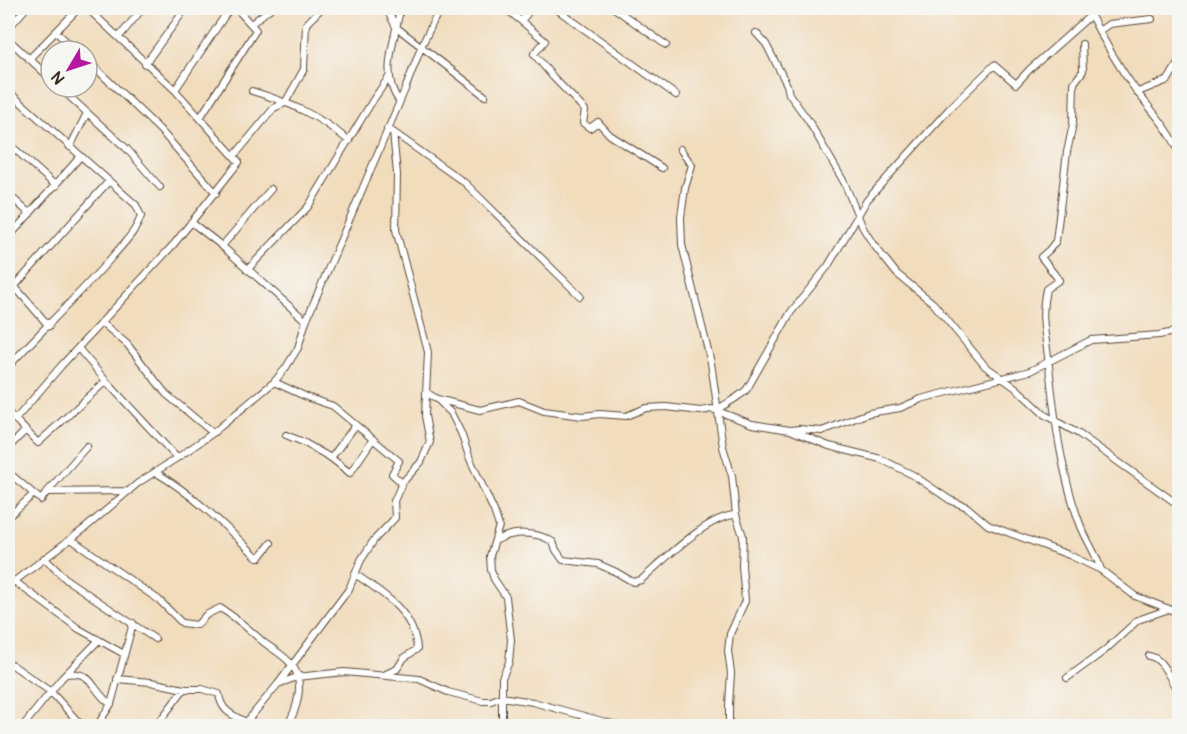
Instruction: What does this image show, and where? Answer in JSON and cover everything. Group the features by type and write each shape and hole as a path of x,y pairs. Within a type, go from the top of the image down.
{"street":[{"path":"8,29 26,8"},
{"path":"28,59 80,8"},
{"path":"15,420 191,222 239,162 175,90 87,8"},
{"path":"119,38 143,8"},
{"path":"145,64 186,8"},
{"path":"175,90 230,8"},
{"path":"200,117 256,30 236,8"},
{"path":"251,24 271,8"},
{"path":"235,155 274,108 286,102 304,69 306,24 322,8"},
{"path":"386,8 396,27 485,96"},
{"path":"399,101 392,89 390,77 400,8"},
{"path":"8,586 71,539 129,491 213,433 274,382 285,369 298,348 306,321 390,131 399,101 440,8"},
{"path":"505,8 545,41 534,54 585,110 583,123 590,128 598,122 610,135 662,168"},
{"path":"520,21 532,8"},
{"path":"555,8 676,95"},
{"path":"614,8 666,45"},
{"path":"1087,8 1138,92 1164,124 1179,153"},
{"path":"717,410 742,395 747,389 791,312 828,267 867,200 948,109 994,65 1016,84 1091,15"},
{"path":"1099,31 1109,24 1152,19"},
{"path":"56,32 64,39"},
{"path":"756,33 766,44 787,85 789,94 808,120 844,182 873,244 897,274 933,303 985,366 1016,388 1045,416 1079,434 1179,506"},
{"path":"8,39 39,69"},
{"path":"1082,44 1083,70 1074,83 1073,124 1067,152 1056,241 1041,256 1059,280 1046,289 1043,327 1063,465 1080,525 1097,555 1101,570"},
{"path":"1138,92 1168,80 1179,60"},
{"path":"99,72 160,130 216,193"},
{"path":"247,270 308,207 373,100 390,77"},
{"path":"8,91 140,210 141,216 139,222 103,268 10,364"},
{"path":"252,91 304,109 329,124 349,141"},
{"path":"72,99 127,149 160,188"},
{"path":"70,147 87,113"},
{"path":"390,131 465,183 580,296"},
{"path":"117,679 151,682 184,689 202,689 219,694 220,703 227,713 244,724 278,684 349,589 374,540 395,518 394,501 402,483 421,462 430,442 425,417 428,352 396,230 397,174 390,131"},
{"path":"8,143 56,186"},
{"path":"680,149 692,165 685,188 681,217 682,245 711,363 723,447 732,476 736,515 743,537 742,566 745,601 730,634 728,651 731,673 729,726"},
{"path":"8,238 80,157"},
{"path":"14,286 108,182"},
{"path":"222,246 271,189"},
{"path":"8,194 30,213"},
{"path":"191,222 222,246 306,321"},
{"path":"8,279 49,326"},
{"path":"101,322 127,344 166,394 213,433"},
{"path":"790,430 822,431 858,417 900,408 921,399 1030,371 1091,340 1159,335 1179,331"},
{"path":"78,348 177,458"},
{"path":"8,355 10,364"},
{"path":"8,412 38,443 106,381"},
{"path":"274,382 333,406 399,460 392,474 402,483"},
{"path":"426,392 451,413 499,526 490,556 491,570 506,597 511,640 508,662 502,678 502,726"},
{"path":"437,399 480,410 519,401 544,411 582,416 600,414 627,416 646,408 666,407 701,411 717,410 752,424 790,430 829,446 881,459 913,475 950,500 967,507 988,525 1069,555 1101,570 1135,596 1179,614"},
{"path":"331,458 355,426"},
{"path":"8,448 25,431"},
{"path":"286,435 331,458 350,473 373,439"},
{"path":"8,472 40,500 87,446"},
{"path":"155,472 174,483 257,557 261,557 271,543"},
{"path":"46,492 129,491"},
{"path":"8,518 34,494"},
{"path":"495,541 503,536 520,533 544,536 553,542 563,560 598,564 633,582 641,580 699,531 728,515 736,515"},
{"path":"71,539 159,600 182,623 197,625 206,615 220,608 238,618 292,665 297,677 298,696 296,712 287,726"},
{"path":"44,558 67,580 133,622 155,639"},
{"path":"355,574 391,600 408,618 416,636 417,649 404,658 397,669 386,675"},
{"path":"14,581 79,629 123,654"},
{"path":"1066,678 1104,651 1138,620 1169,609"},
{"path":"97,726 111,704 133,622"},
{"path":"23,726 66,674 99,640"},
{"path":"1149,656 1153,656 1163,664 1168,678 1179,694"},
{"path":"8,662 51,692 82,726"},
{"path":"278,684 297,677 344,672 419,679 448,692 483,701 492,701 501,697 533,702 620,726"},
{"path":"66,674 76,673 90,678 98,693 111,704"},
{"path":"156,726 184,689"}]}
